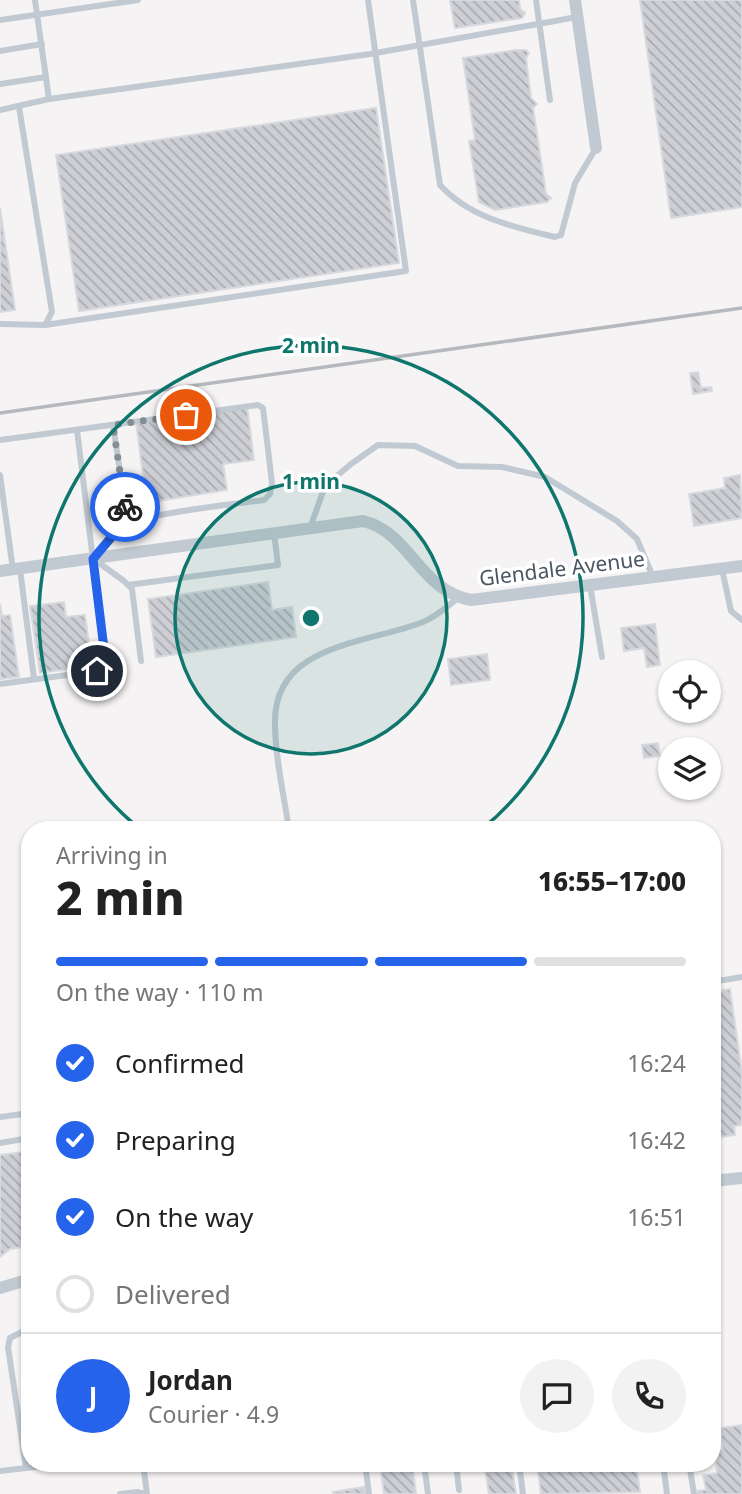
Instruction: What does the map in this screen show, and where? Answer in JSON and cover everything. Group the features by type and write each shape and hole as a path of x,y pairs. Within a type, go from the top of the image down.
{"street":[{"path":"575,0 596,148"},
{"name":"Glendale Avenue","path":"11,570 351,521 363,521 380,527 448,594 471,600 742,566"},
{"path":"721,1180 742,1178 742,1184"},
{"path":"0,1289 21,1282"}],"lane":[{"path":"35,0 49,99"},
{"path":"0,20 138,0"},
{"path":"0,324 45,325 406,271 368,0"},
{"path":"412,0 440,185 481,216 555,237 561,235 575,183 596,148"},
{"path":"536,0 550,100"},
{"path":"0,110 49,99 375,53 577,17"},
{"path":"0,51 42,44"},
{"path":"0,84 46,77"},
{"path":"19,107 52,312 45,325"},
{"path":"0,440 258,405 263,408 271,483 270,494 264,500 152,517 128,524 120,527 93,559"},
{"path":"113,425 128,524"},
{"path":"0,684 97,671 106,665 77,430"},
{"path":"310,528 325,486 351,464 377,445 415,446 458,466 502,467 545,477 617,521 637,539 653,577"},
{"path":"0,475 11,570 34,679"},
{"path":"128,586 278,565 274,533"},
{"path":"93,559 132,589 141,661"},
{"path":"722,569 731,611 742,620"},
{"path":"590,585 602,657"},
{"path":"288,821 275,724 276,705 284,683 297,667 315,657 357,640 425,622 458,598"},
{"path":"721,980 742,977"},
{"path":"0,1117 21,1114"},
{"path":"0,1143 21,1139"},
{"path":"21,1332 10,1338 8,1347 21,1434"},
{"path":"0,1471 21,1469"},
{"path":"120,1494 147,1494 144,1472"},
{"path":"366,1472 369,1494"},
{"path":"425,1472 428,1494"},
{"path":"457,1472 459,1489"},
{"path":"520,1472 523,1494"},
{"path":"664,1472 667,1494"},
{"path":"690,1472 694,1494"}],"building":[{"path":"450,0 519,0 520,9 525,13 522,18 455,28"},
{"path":"640,0 742,0 742,207 671,218"},
{"path":"526,50 529,53 526,58 531,98 537,104 533,108 546,194 551,198 547,202 495,210 479,202 469,141 475,140 463,58"},
{"path":"376,108 399,263 79,311 56,155"},
{"path":"0,208 15,310 0,312"},
{"path":"698,372 701,388 711,387 712,391 693,394 690,373"},
{"path":"247,407 254,460 223,464 227,490 158,501 145,491 136,422"},
{"path":"740,475 742,518 694,526 689,494 725,488 724,478"},
{"path":"268,582 272,610 292,607 296,637 156,657 148,599"},
{"path":"64,602 66,617 85,615 92,666 40,673 30,606"},
{"path":"0,604 2,616 10,615 19,677 0,679"},
{"path":"655,624 658,665 647,667 644,648 624,651 621,628"},
{"path":"487,654 490,680 451,685 448,659"},
{"path":"658,743 658,756 644,758 642,745"},
{"path":"730,989 742,1073 742,1125 734,1126 735,1135 721,1137 721,990"},
{"path":"21,1152 21,1247 10,1249 0,1257 0,1155"},
{"path":"742,1425 742,1494 698,1494 698,1491 706,1490 703,1475 721,1472 721,1428"},
{"path":"381,1472 413,1472 416,1494 384,1494"},
{"path":"485,1472 512,1472 516,1494 489,1494"},
{"path":"538,1472 637,1472 640,1492 541,1494"},
{"path":"364,1487 365,1494 333,1492"}],"railway":[{"path":"0,413 742,308"}],"way so far":[{"path":"125,507 113,425 186,415"}],"route":[{"path":"97,671 106,665 93,559 120,527 128,524 125,507"}]}
